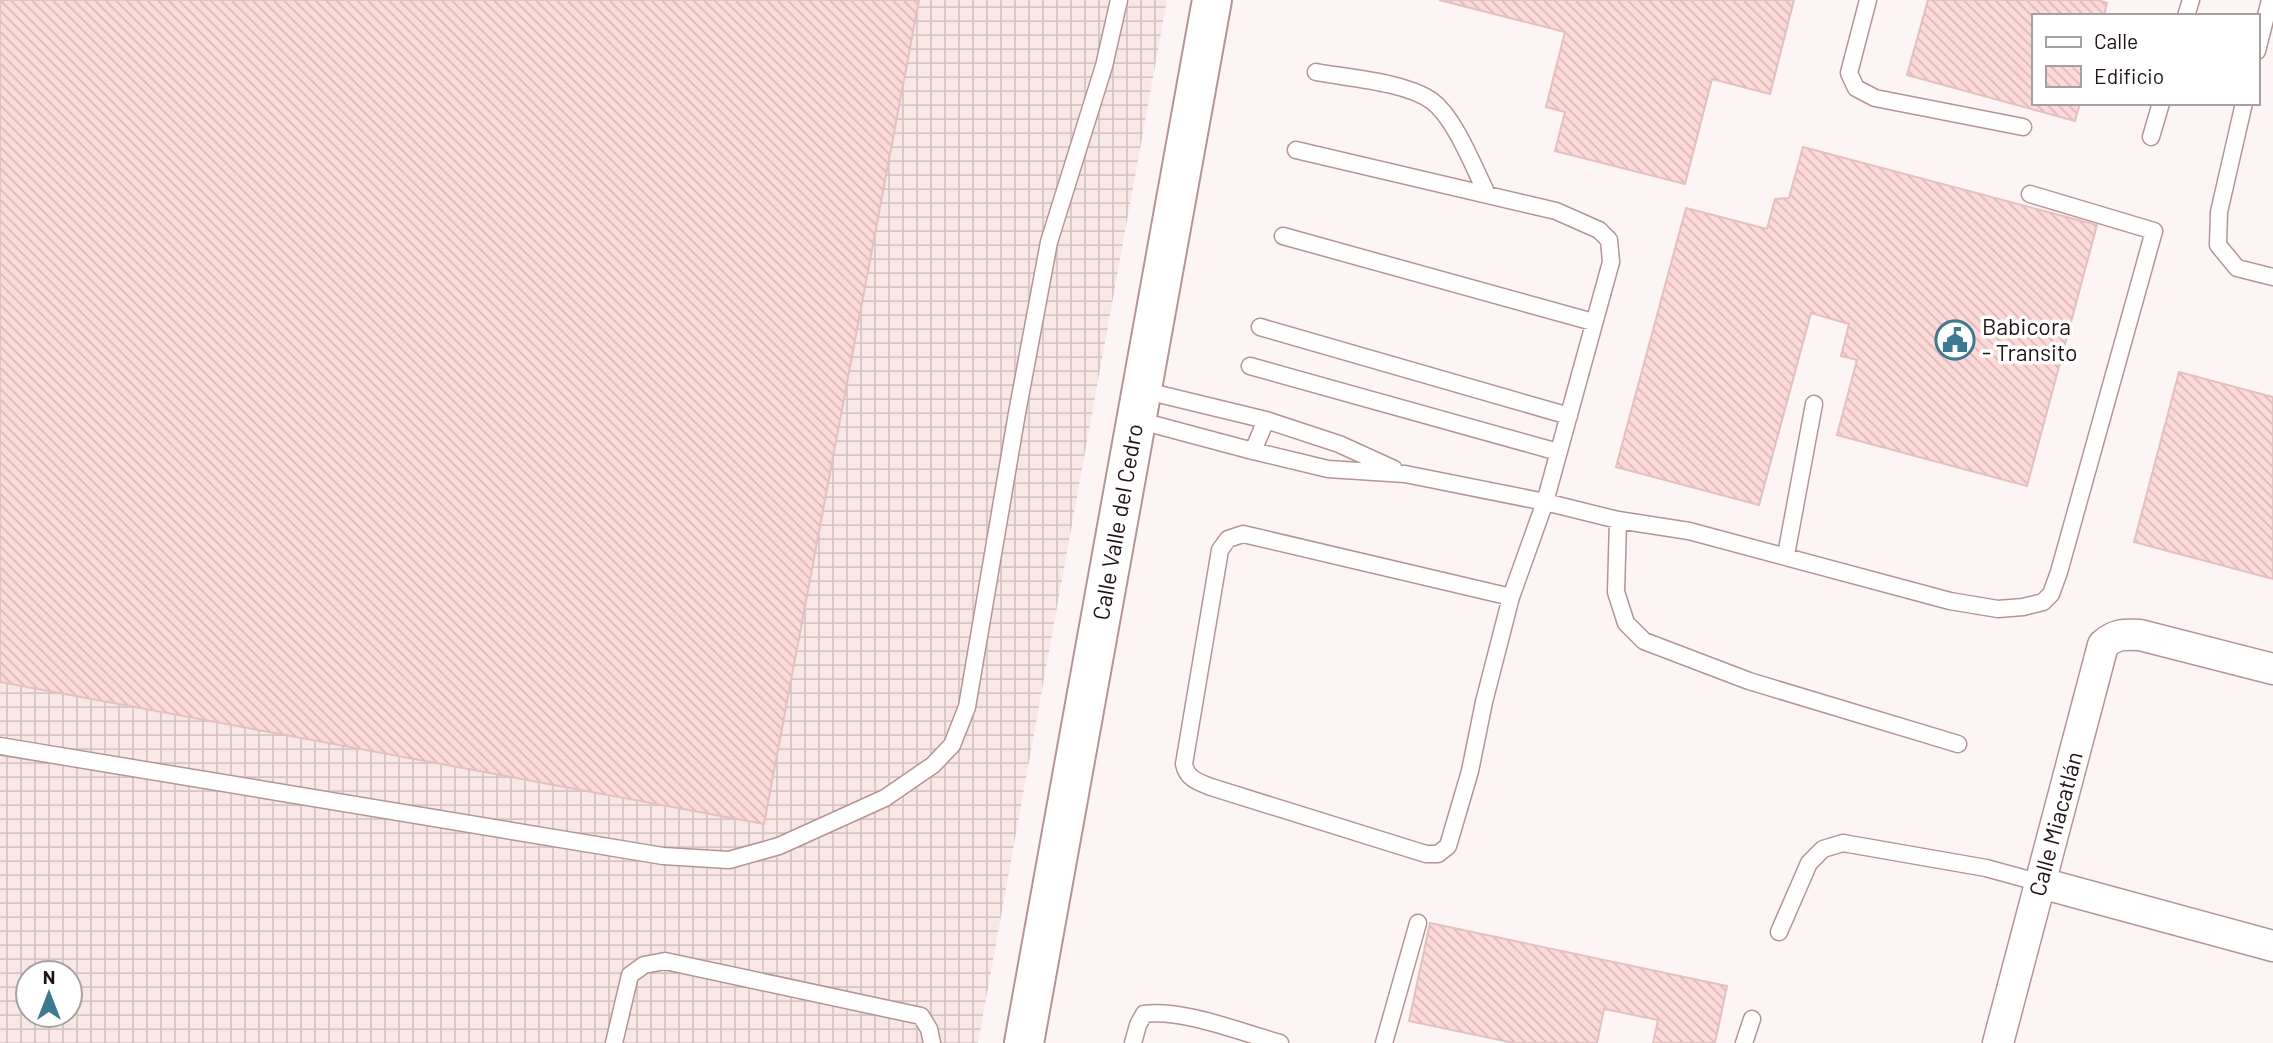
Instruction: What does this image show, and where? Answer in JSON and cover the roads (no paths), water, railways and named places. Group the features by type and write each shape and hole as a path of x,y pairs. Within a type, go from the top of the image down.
{"street":[{"name":"Calle Valle del Cedro","path":"1024,1043 1212,0"},
{"name":"Calle Miacatlán","path":"1998,1043 2103,645 2110,638 2123,634 2140,635 2273,669"},
{"path":"2041,883 2273,946"}],"lane":[{"path":"0,746 663,856 729,860 779,846 886,798 933,765 952,745 967,706 1049,242 1104,66 1119,0"},
{"path":"1868,0 1849,73 1856,88 1875,98 2023,127"},
{"path":"2259,43 2270,0"},
{"path":"1316,72 1401,87 1432,101 1452,125 1487,194"},
{"path":"2151,137 2160,105"},
{"path":"2243,105 2219,212 2218,245 2237,268 2273,277"},
{"path":"1296,150 1556,211 1599,230 1609,240 1611,262 1545,502 1511,597 1484,702 1470,771 1448,846 1438,854 1426,854 1211,787 1186,773 1184,764 1220,550 1228,539 1243,534 1511,597"},
{"path":"1139,405 1253,451 1328,469 1405,474 1545,502 1618,520 1689,530 1950,601 1998,609 2023,607 2043,602 2051,594 2059,572 2154,231 2030,194"},
{"path":"1283,236 1593,322"},
{"path":"1260,327 1569,416"},
{"path":"1251,366 1558,452"},
{"path":"1786,555 1814,404"},
{"path":"1139,405 1265,420 1339,444 1405,474"},
{"path":"1253,451 1265,420"},
{"path":"1618,520 1616,592 1626,623 1644,641 1749,681 1958,744"},
{"path":"1779,932 1809,863 1823,849 1843,844 1986,868 2041,883"},
{"path":"1384,1043 1418,923"},
{"path":"614,1043 630,975 644,965 665,961 921,1016 929,1029 932,1043"},
{"path":"1133,1043 1144,1014 1160,1012 1280,1043"},
{"path":"1744,1043 1752,1019"}],"place":[{"name":"Babicora - Transito","path":"1955,340"}]}
